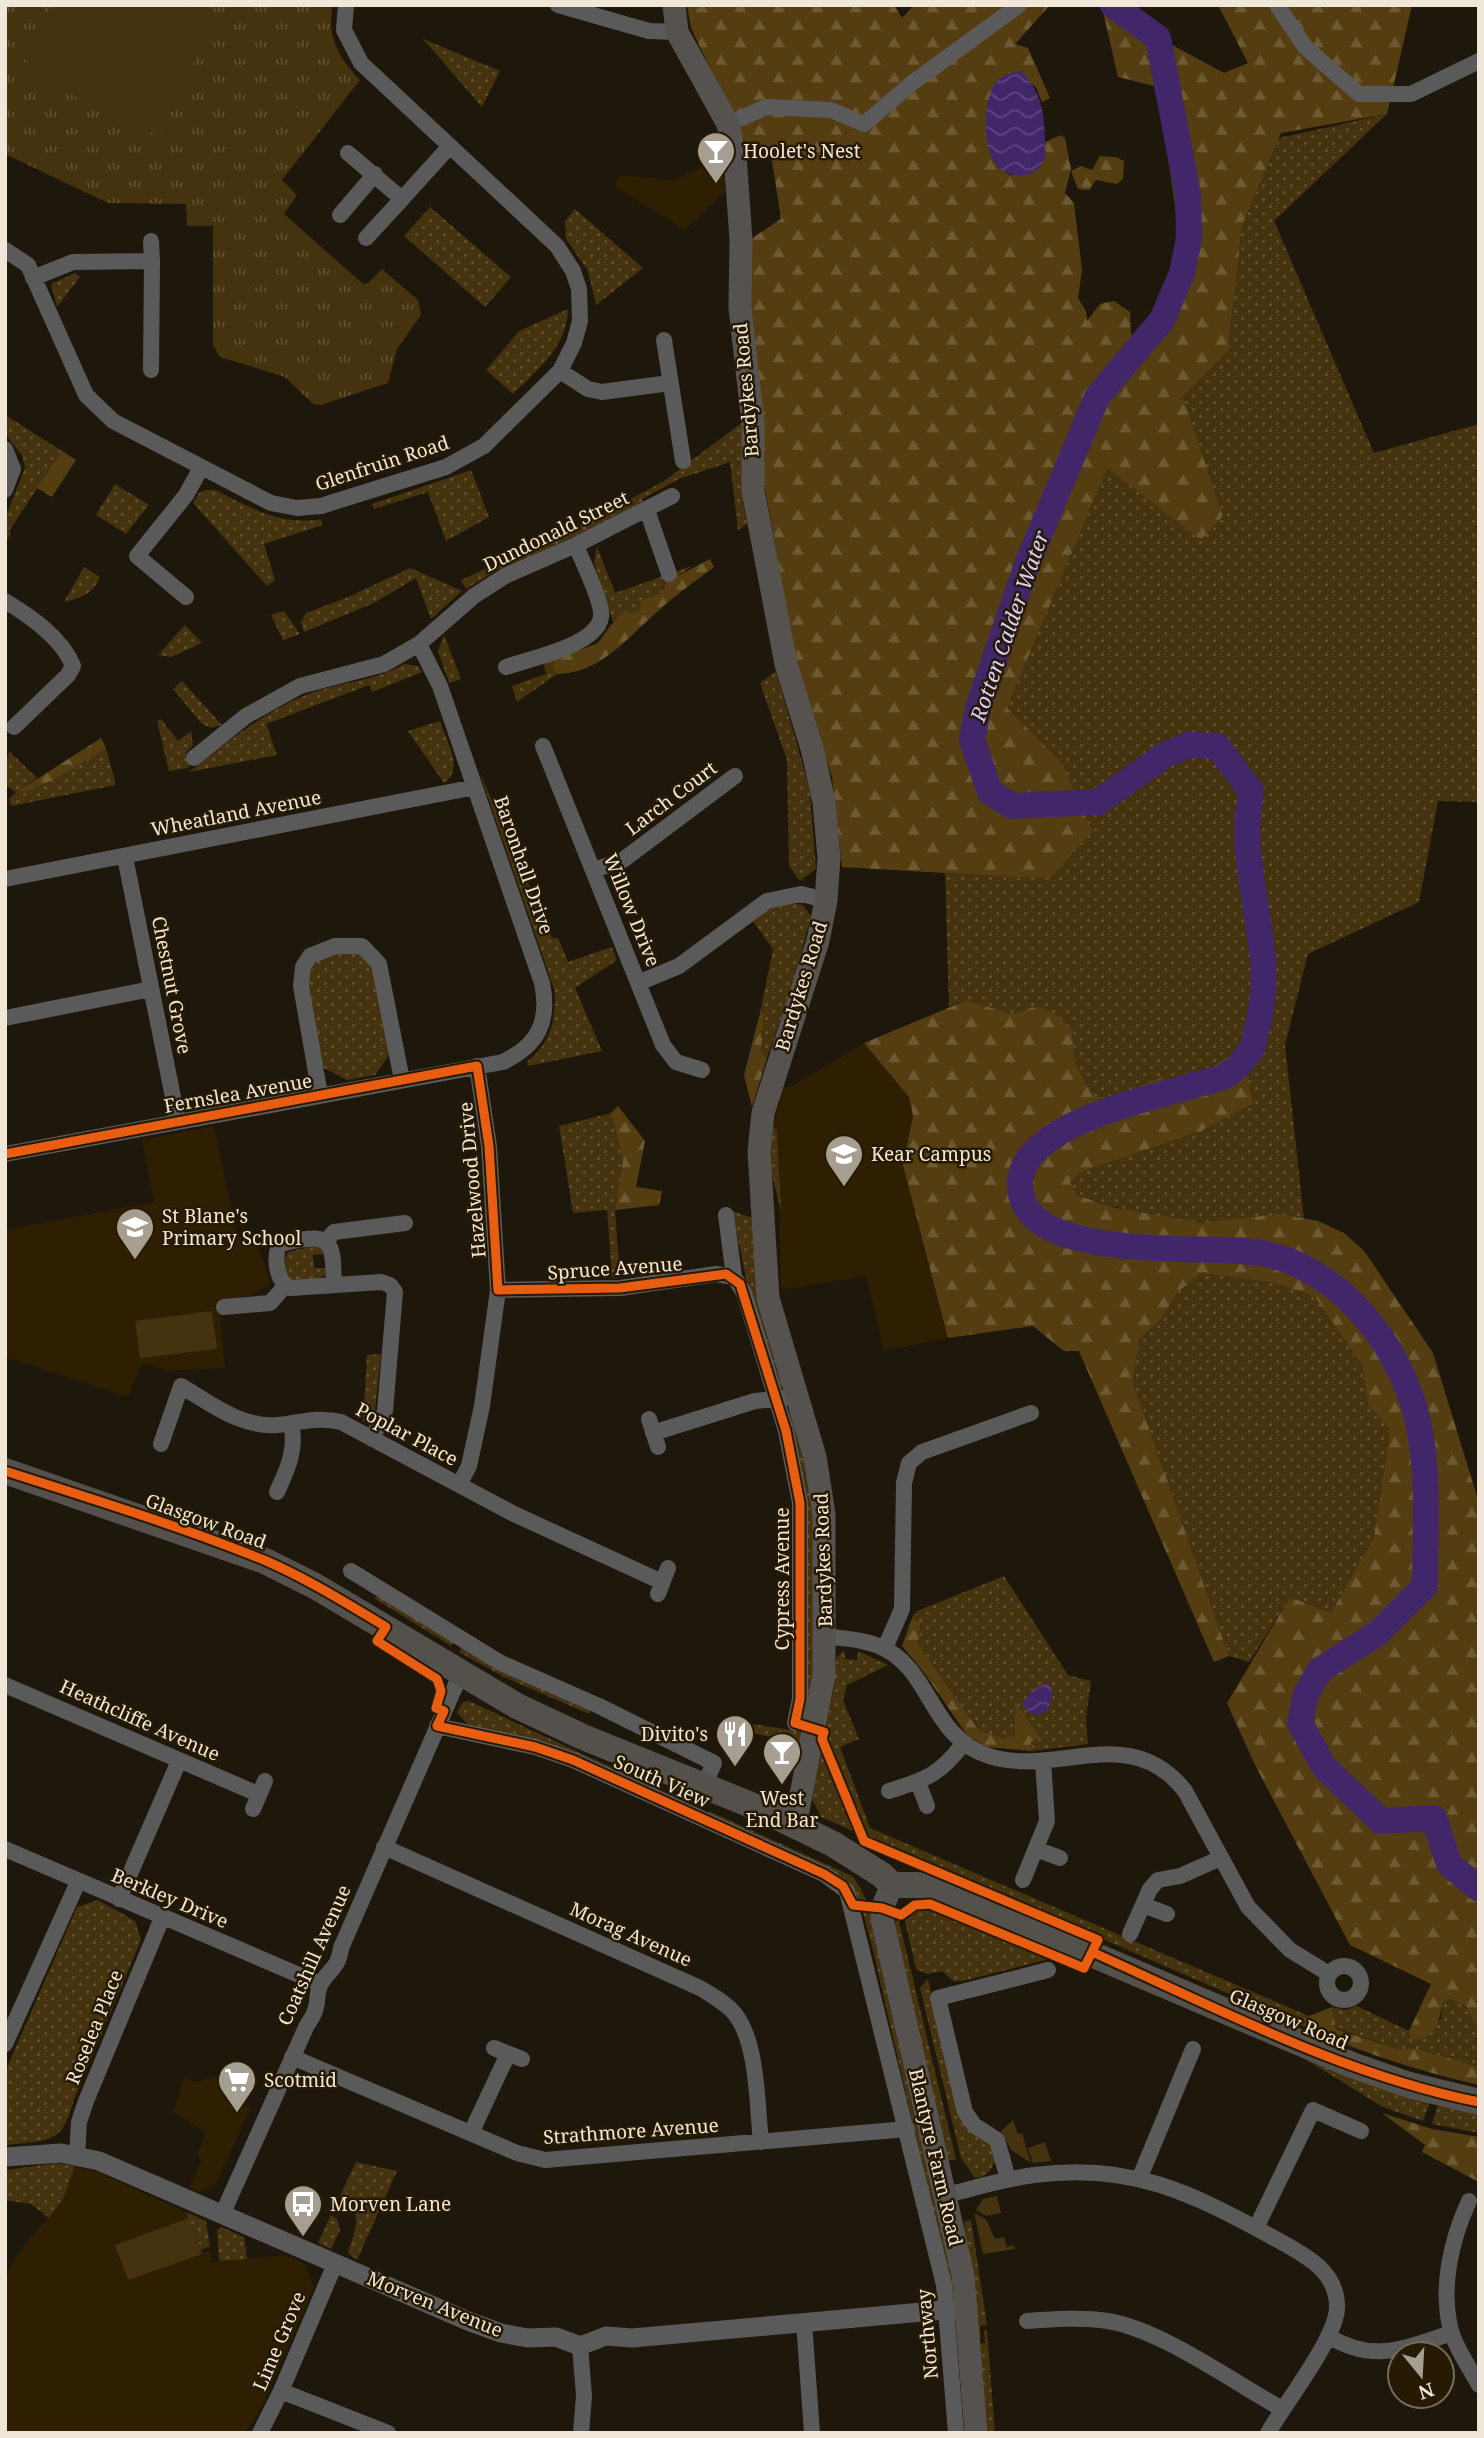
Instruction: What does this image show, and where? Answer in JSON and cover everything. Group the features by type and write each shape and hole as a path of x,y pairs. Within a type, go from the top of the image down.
{"main road":[{"path":"674,5 677,32"},
{"name":"Bardykes Road","path":"677,32 728,124 739,184 738,287 752,415 753,491 786,664 813,752 825,805 829,858 827,900 818,941 763,1113 759,1152 768,1298 798,1394 822,1490 824,1675 795,1826"},
{"name":"Glasgow Road","path":"5,1471 265,1560 355,1608 517,1706 583,1737 705,1784 795,1826 867,1865 891,1885 918,1885 939,1889 1352,2065 1419,2088 1479,2102"},
{"name":"Blantyre Farm Road","path":"891,1885 882,1908 883,1929 946,2195 955,2309 976,2433"}],"street":[{"name":"Glenfruin Road","path":"5,250 28,265 72,368 99,410 113,421 271,503 297,508 321,506 467,458 484,446 560,371 580,321 579,289 573,271 557,246 362,63 344,30 346,5"},
{"path":"558,5 649,31 677,32"},
{"path":"728,124 766,107 831,110 864,124 911,84 1020,5"},
{"path":"1276,5 1305,47 1359,94 1410,94 1479,61"},
{"path":"366,238 450,146"},
{"path":"348,153 402,199"},
{"path":"340,215 375,174"},
{"path":"151,241 151,370"},
{"path":"33,278 73,262 152,261"},
{"path":"664,340 682,461"},
{"path":"560,371 588,389 602,392 670,383"},
{"path":"5,449 13,469 5,490"},
{"path":"186,597 137,556 186,495 201,468"},
{"name":"Dundonald Street","path":"194,758 246,716 300,686 384,664 419,644 490,585 672,496"},
{"name":"Dundonald Street","path":"647,510 669,574"},
{"path":"506,667 585,640 598,628 601,611 576,545"},
{"path":"5,601 38,624 69,656 73,666 68,675 14,727"},
{"name":"Baronhall Drive","path":"419,644 440,686 545,1000 545,1019 532,1044 503,1062 477,1066"},
{"name":"Willow Drive","path":"543,746 672,1068 702,1070"},
{"path":"554,772 569,766"},
{"name":"Larch Court","path":"594,870 623,860 735,776"},
{"name":"Wheatland Avenue","path":"5,879 475,787"},
{"path":"712,794 722,808"},
{"name":"Chestnut Grove","path":"125,857 178,1122"},
{"path":"638,984 680,966 767,901 801,894 827,900"},
{"path":"320,1096 301,976 310,956 335,946 362,946 379,964 402,1080"},
{"path":"5,1018 151,989"},
{"name":"Fernslea Avenue","path":"5,1154 477,1066"},
{"name":"Hazelwood Drive","path":"459,1485 469,1466 482,1406 498,1290 489,1146 477,1066"},
{"name":"Cypress Avenue","path":"726,1215 734,1277 744,1293 793,1462 801,1514 800,1699 795,1723"},
{"path":"327,1240 334,1232 405,1223"},
{"path":"334,1285 331,1248 327,1240 320,1237 279,1245 276,1254 279,1276 285,1286 291,1288 381,1282 390,1285 395,1292 385,1411 372,1439"},
{"name":"Spruce Avenue","path":"498,1290 620,1288 716,1275 734,1277"},
{"path":"224,1307 270,1303 285,1286"},
{"name":"Poplar Place","path":"161,1444 181,1387 232,1416 250,1422 274,1425 323,1417 341,1422 514,1514 663,1581"},
{"path":"653,1433 755,1401 775,1401 798,1394"},
{"path":"885,1648 902,1609 904,1483 909,1463 922,1451 1031,1413"},
{"path":"277,1492 291,1460 294,1438 291,1423"},
{"path":"351,1571 501,1663 599,1706 713,1763 705,1784"},
{"path":"355,1608 371,1583"},
{"path":"825,1636 863,1641 885,1648 907,1667 946,1728 962,1745 1011,1761 1043,1761 1110,1752 1128,1753 1143,1759 1179,1783 1248,1907 1272,1934 1329,1974"},
{"name":"Coatshill Avenue","path":"222,2215 292,2057 318,2007 320,1984 337,1965 341,1948 384,1847 461,1674"},
{"name":"Heathcliffe Avenue","path":"5,1685 259,1795"},
{"name":"South View","path":"437,1726 535,1747 573,1760 831,1878 847,1891 853,1905"},
{"path":"889,1791 932,1777 962,1745"},
{"path":"119,1899 179,1761"},
{"path":"1023,1880 1047,1821 1043,1761"},
{"path":"918,1782 927,1806"},
{"name":"Morag Avenue","path":"384,1847 700,1988 721,2001 736,2014 751,2054 761,2142"},
{"name":"Berkley Drive","path":"5,1849 320,1984"},
{"path":"1036,1849 1060,1858"},
{"path":"1130,1934 1157,1880 1180,1876 1221,1858"},
{"path":"7,2034 78,1882"},
{"name":"Northway","path":"853,1905 944,2284 955,2309 948,2325 956,2433"},
{"path":"1143,1905 1167,1914"},
{"name":"Roselea Place","path":"77,2155 79,2122 86,2101 162,1918"},
{"path":"1008,2179 997,2140 974,2125 965,2112 938,1998 1048,1970"},
{"path":"1140,2177 1193,2049"},
{"path":"471,2133 508,2053"},
{"name":"Strathmore Avenue","path":"292,2057 517,2153 555,2161 908,2129"},
{"path":"1256,2228 1313,2110 1361,2131"},
{"name":"Morven Avenue","path":"5,2157 47,2153 77,2155 107,2164 485,2327 528,2338 556,2337 580,2346"},
{"path":"946,2195 1008,2179 1073,2171 1140,2177 1196,2196 1314,2261 1329,2277 1337,2310 1328,2336 1268,2433"},
{"path":"1469,2201 1451,2250 1448,2300 1451,2333 1479,2385"},
{"name":"Lime Grove","path":"260,2433 335,2264"},
{"path":"581,2433 584,2396 580,2346 606,2336 632,2337 955,2309"},
{"path":"1027,2321 1079,2319 1109,2322 1139,2331 1282,2409"},
{"path":"804,2322 812,2433"},
{"path":"1328,2336 1354,2350 1377,2354 1451,2333"},
{"path":"281,2390 388,2433"}],"shaded area":[{"path":"727,155 733,184 685,230 616,188 618,175 674,180"},
{"name":"Kear Campus","path":"864,1043 909,1097 913,1116 903,1165 948,1338 884,1351 866,1276 781,1290 777,1131 773,1126 783,1087 794,1085"},
{"name":"St Blane's Primary School","path":"214,1126 237,1235 258,1247 271,1284 250,1296 219,1302 225,1368 167,1371 142,1363 128,1397 5,1357 5,1230 154,1202 142,1140"},
{"path":"221,2075 226,2087 222,2095 251,2108 215,2185 199,2192 189,2188 201,2161 198,2153 206,2132 173,2112 184,2078 196,2082"},
{"path":"75,2166 98,2172 186,2212 202,2253 211,2251 212,2262 286,2255 304,2263 314,2287 262,2407 245,2433 5,2433 5,2278 17,2254 64,2197"}],"green space":[{"path":"5,5 333,5 331,26 336,46 346,64 360,80 282,180 297,195 284,214 363,284 368,283 382,269 418,300 421,315 397,349 388,383 321,405 313,404 285,377 220,357 213,345 213,226 187,226 186,204 108,203 5,154"},
{"path":"52,5 179,5 213,21 159,136 21,71"},
{"path":"687,5 894,5 902,18 914,5 1050,5 1015,44 1028,48 1050,98 1042,102 1036,87 1012,73 994,85 997,166 1010,175 1032,173 1044,159 1045,142 1061,135 1065,138 1071,169 1065,193 1074,203 1082,270 1078,298 1086,311 1087,321 1100,304 1114,301 1130,312 1131,334 1140,345 1187,290 1158,87 1118,77 1102,7 1224,73 1248,63 1218,5 1412,5 1387,114 1281,133 1242,226 1228,351 1183,396 1223,516 1201,540 1107,468 1007,708 1062,763 1092,831 1049,879 842,867 832,777 796,663 764,483 750,339 746,242 781,219 771,154 747,146 691,28"},
{"path":"423,39 500,71 482,107"},
{"path":"1387,114 1274,221 1374,453 1479,424 1479,802 1438,801 1419,902 1308,954 1285,1045 1304,1219 1265,1217 1202,1223 1122,1209 1076,1195 1069,1182 1081,1172 1201,1131 1240,1047 1197,1076 1169,1083 1162,1076 1118,1096 1094,1097 1075,1063 1072,1029 1037,1006 1011,1014 968,1000 949,1006 945,873 1049,879 1062,763 1007,708 1107,467 1201,540 1223,516 1183,396 1228,351 1242,226 1279,138"},
{"path":"1100,156 1116,157 1124,161 1123,179 1117,184 1096,180 1089,190 1078,189 1071,171 1081,166 1092,170"},
{"path":"430,207 511,277 485,307 404,236"},
{"path":"575,209 643,268 596,305 588,271 566,239 565,221"},
{"path":"75,273 80,277 57,307 51,284"},
{"path":"568,309 563,335 557,346 513,394 486,370 519,331"},
{"path":"5,415 62,451 9,531 11,533 5,544 5,518 25,468 22,455 5,434"},
{"path":"743,422 743,502 747,524 738,530 730,462 679,479 642,499 644,504 503,570 501,568 466,589 461,580 580,526 664,481"},
{"path":"62,451 76,460 52,497 37,488"},
{"path":"471,470 489,517 446,541 428,492 374,509 372,504"},
{"path":"115,484 149,505 126,534 96,515"},
{"path":"215,490 278,517 292,520 321,519 323,525 264,544 275,580 267,586 193,503 199,493"},
{"path":"597,546 615,593 692,566 663,587 661,594 637,612 620,613 613,622 594,562"},
{"path":"710,559 714,567 671,599 612,652 587,668 557,674 552,667 554,660 598,643 620,613 637,612 641,608 640,601 660,594 668,581"},
{"path":"84,567 100,577 97,583 86,594 64,602"},
{"path":"410,568 462,591 431,619 416,578 374,603 304,632 301,622 306,613 346,598"},
{"path":"284,611 300,634 283,640 271,615"},
{"path":"185,625 202,643 171,657 158,655"},
{"path":"444,635 461,679 449,683 438,651"},
{"path":"554,660 552,667 557,674 517,702 512,686 546,674 543,663"},
{"path":"404,664 418,666 422,672 372,692 369,685 266,724 277,755 189,772 278,708 311,693 370,678"},
{"path":"776,671 810,790 816,869 800,881 789,866 787,760 760,683"},
{"path":"182,681 222,725 211,728 202,724 173,689"},
{"path":"161,719 178,741 191,731 193,745 186,753 194,762 187,768 169,771 157,721"},
{"path":"440,721 454,762 450,777 444,783 408,731"},
{"path":"101,738 106,748 52,780 17,792"},
{"path":"106,748 116,785 11,806 9,799 16,792 5,785 5,761 10,752 37,778 19,791 54,780"},
{"path":"479,771 552,938 558,938 568,962 612,947 617,960 575,988 602,1051 528,1066 527,1062 542,1047 550,1031 555,992"},
{"path":"790,903 803,905 811,916 795,978 767,1058 761,1052 764,1015 760,1013 773,949 752,920 768,908"},
{"path":"338,953 361,953 374,971 391,1052 375,1075 347,1080 322,1067 311,1010 309,980 312,968 322,957"},
{"path":"967,1000 1011,1014 1037,1006 1055,1014 1072,1029 1075,1063 1094,1097 1118,1096 1162,1076 1169,1083 1197,1076 1241,1047 1253,1103 1201,1131 1081,1172 1070,1182 1076,1195 1117,1208 1202,1223 1279,1214 1318,1221 1344,1233 1365,1252 1433,1353 1479,1503 1479,2033 1466,2006 1450,1999 1443,2002 1440,2016 1430,2034 1411,2039 1409,2031 1431,1984 1350,1945 1255,1765 1227,1703 1290,1597 1331,1613 1374,1537 1390,1430 1368,1405 1362,1365 1314,1296 1270,1282 1200,1273 1176,1294 1161,1319 1139,1340 1133,1383 1229,1656 1214,1662 1079,1351 1064,1351 1033,1326 948,1338 903,1165 913,1116 909,1097 864,1043"},
{"path":"760,1013 764,1014 761,1052 767,1058 752,1107 744,1075"},
{"path":"618,1106 645,1141 636,1187 662,1191 659,1205 615,1210 623,1160 611,1113"},
{"path":"611,1113 623,1160 615,1210 620,1277 612,1278 607,1210 573,1213 559,1126"},
{"path":"773,1126 777,1131 781,1211 768,1159"},
{"path":"732,1211 753,1218 785,1386 781,1388 746,1278"},
{"path":"317,1245 326,1254 313,1255 314,1268 327,1268 324,1277 294,1282 285,1268 288,1252"},
{"path":"1200,1273 1270,1282 1314,1296 1362,1365 1368,1405 1390,1430 1374,1537 1331,1613 1290,1597 1249,1662 1229,1656 1133,1383 1139,1340 1161,1319 1176,1294"},
{"path":"212,1311 217,1349 140,1358 135,1321"},
{"path":"381,1354 375,1411 370,1421 363,1422 367,1355"},
{"path":"789,1412 795,1413 813,1471 819,1661 806,1723 807,1512 787,1416"},
{"path":"1004,1576 1068,1675 1091,1681 1086,1718 1088,1744 1032,1751 1031,1742 1039,1736 1024,1717 1015,1724 1016,1735 1003,1738 979,1731 918,1644 921,1624 912,1618 917,1611"},
{"path":"378,1596 454,1642 451,1646 374,1598"},
{"path":"912,1618 921,1623 918,1644 979,1731 1003,1738 1015,1735 1015,1702 1040,1737 1031,1742 1032,1751 987,1747 967,1735 923,1671 902,1646"},
{"path":"462,1646 590,1710 589,1714 504,1677 459,1652"},
{"path":"844,1650 845,1659 857,1660 858,1651 888,1665 847,1685 843,1700 859,1739 840,1747 870,1828 1309,2016 1303,2026 821,1817 812,1799 834,1686 836,1658"},
{"path":"469,1701 686,1802 467,1724 457,1712 463,1702"},
{"path":"739,1722 804,1732 802,1742 738,1731"},
{"path":"709,1811 852,1876 859,1885 874,1926 956,2295 952,2296 873,1950 855,1894 707,1815"},
{"path":"98,1900 135,1921 141,1940 64,2126 51,2138 43,2141 7,2145 5,2072 77,1907"},
{"path":"928,1906 1053,1958 963,1981 953,1981 942,1971 927,1974 916,1969 904,1917 914,1909"},
{"path":"896,1920 899,1921 956,2159 948,2161 893,1926"},
{"path":"928,1979 960,2117 991,2143 996,2158 989,2172 983,2176 975,2178 961,2158 920,1988"},
{"path":"1450,1999 1466,2006 1479,2033 1479,2067 1418,2049 1398,2049 1336,2028 1332,2007 1346,2010 1357,2006 1409,2031 1411,2038 1441,2019 1443,2002"},
{"path":"1332,2007 1336,2029 1398,2049 1418,2049 1479,2067 1479,2085 1389,2060 1303,2026 1309,2016"},
{"path":"1292,2051 1430,2102 1423,2121 1383,2107"},
{"path":"1438,2104 1479,2112 1479,2133 1432,2124"},
{"path":"1382,2113 1432,2129 1479,2137 1479,2182 1422,2152 1425,2145"},
{"path":"1013,2120 1018,2134 1022,2133 1031,2163 1011,2150 1001,2131"},
{"path":"1045,2142 1051,2161 1033,2163 1028,2148"},
{"path":"356,2162 397,2171 357,2260 348,2253 356,2214 348,2203 339,2198"},
{"path":"57,2163 75,2166 64,2197 49,2218 31,2204 5,2200 5,2170"},
{"path":"997,2196 1001,2213 986,2216 976,2210 983,2199"},
{"path":"186,2212 206,2221 210,2246 201,2250"},
{"path":"974,2213 986,2219 995,2239 1004,2237 1007,2247 1014,2245 1015,2249 983,2254"},
{"path":"331,2215 337,2219 340,2230 331,2249 318,2243"},
{"path":"189,2218 202,2254 128,2280 115,2245"},
{"path":"971,2220 987,2325 980,2326 981,2338 978,2338 964,2222"},
{"path":"221,2227 244,2237 247,2259 219,2261 217,2230"},
{"path":"984,2330 987,2330 995,2433 985,2433 978,2344 985,2343"}],"water":[{"path":"1021,71 1040,102 1044,120 1045,156 1042,164 1031,174 1015,175 1000,169 991,155 986,136 986,114 990,93 996,82"},
{"path":"1049,1683 1053,1694 1047,1711 1038,1715 1026,1711 1028,1709 1022,1706 1027,1697"}],"waterway":[{"name":"Rotten Calder Water","path":"1113,5 1158,38 1188,195 1189,238 1182,273 1162,320 1097,397 1028,562 978,708 972,740 990,792 1012,806 1098,802 1165,755 1189,745 1217,746 1251,791 1247,823 1248,853 1262,952 1262,1002 1250,1052 1229,1074 1118,1107 1062,1131 1039,1147 1025,1165 1020,1187 1030,1213 1054,1230 1088,1240 1171,1249 1246,1251 1295,1263 1337,1289 1356,1307 1387,1347 1409,1392 1421,1439 1426,1488 1425,1586 1378,1633 1320,1670 1306,1694 1300,1723 1324,1767 1381,1821 1434,1818 1449,1864 1479,1889"}],"cycle path":[{"path":"5,1154 477,1066 489,1146 498,1290 620,1288 726,1274 740,1284 786,1431 800,1503 800,1699 795,1723 824,1732 822,1739 864,1841 1098,1940 1084,1968 930,1904 915,1905 901,1915 882,1908 853,1905 843,1886 824,1874 573,1760 535,1747 437,1726 444,1711 436,1708 441,1691 437,1679 377,1641 386,1627 295,1575 264,1560 136,1513 5,1471"},
{"path":"1092,1952 1281,2038 1330,2057 1428,2090 1479,2102"}],"place":[{"name":"Hoolet's Nest","path":"716,185"},
{"name":"Kear Campus","path":"844,1188"},
{"name":"St Blane's Primary School","path":"135,1261"},
{"name":"Divito's","path":"735,1768"},
{"name":"West End Bar","path":"782,1786"},
{"name":"Scotmid","path":"237,2114"},
{"name":"Morven Lane","path":"303,2238"}]}
